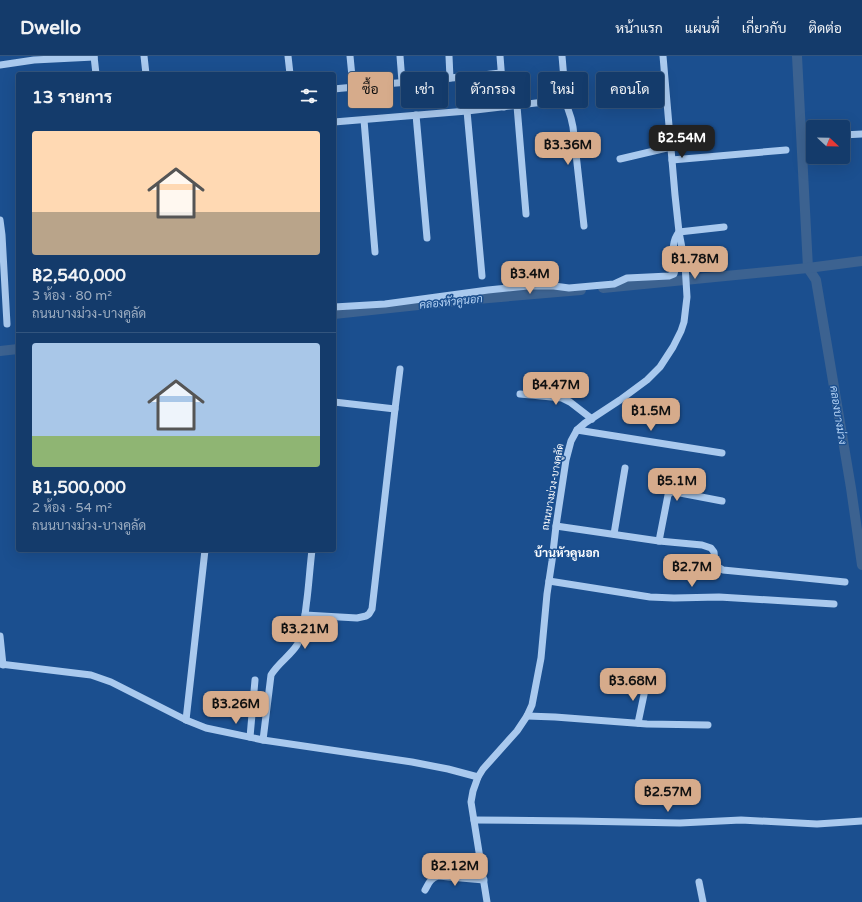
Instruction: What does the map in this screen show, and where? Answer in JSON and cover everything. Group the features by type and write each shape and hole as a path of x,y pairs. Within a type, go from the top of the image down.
{"street":[{"path":"0,65 34,58 94,56 96,72"},
{"path":"144,56 146,72"},
{"path":"288,56 290,72"},
{"path":"350,56 352,72"},
{"path":"400,56 401,72"},
{"path":"449,56 450,78 456,77"},
{"path":"500,56 501,72"},
{"path":"562,56 563,72"},
{"name":"ถนนบางม่วง-บางคูลัด","path":"487,902 474,820 472,802 473,791 478,777 483,769 517,731 527,716 532,704 541,658 547,594 556,526 566,460 571,441 578,430 585,423 647,380 660,367 673,347 684,322 686,297 685,264 679,232 675,196 663,56"},
{"path":"336,89 348,88"},
{"path":"336,122 495,108"},
{"path":"517,108 526,214"},
{"path":"568,108 573,127 584,226"},
{"path":"467,111 482,276"},
{"path":"416,115 427,238"},
{"path":"364,120 375,252"},
{"path":"850,135 862,134"},
{"path":"620,159 671,147"},
{"path":"672,160 786,150"},
{"path":"0,220 7,324"},
{"path":"336,307 385,304 528,286 554,286 569,288 614,284 627,278 669,276 674,274 675,270 673,242 679,232 724,227"},
{"path":"305,615 362,617 370,614 372,609 394,409 400,369"},
{"path":"520,394 562,398 570,402 592,419"},
{"path":"336,402 394,409"},
{"path":"578,430 722,452"},
{"path":"614,534 625,468"},
{"path":"659,541 668,495 671,492 722,501"},
{"path":"556,526 659,541 702,545 711,548 714,552 715,562 718,567 724,570 845,582"},
{"path":"186,720 205,552"},
{"path":"263,740 271,675 298,644 301,636 305,615 312,552"},
{"path":"549,581 650,597 719,597 834,604"},
{"path":"0,636 1,664 91,675 111,682 186,720 206,728 263,740 412,762 478,777"},
{"path":"250,737 255,680"},
{"path":"638,723 646,685"},
{"path":"527,716 647,724 708,725"},
{"path":"474,820 680,823 741,820 817,824 862,821"},
{"path":"425,890 430,881 438,876 484,880"},
{"path":"699,882 703,902"}],"waterway":[{"path":"797,56 808,268"},
{"name":"คลองหัวคูนอก","path":"603,288 808,268 862,261"},
{"name":"คลองบางม่วง","path":"808,268 816,280 851,488 862,565"},
{"name":"คลองหัวคูนอก","path":"336,314 465,300 581,290"},
{"name":"คลองหัวคูนอก","path":"0,351 16,349"}],"district":[{"name":"บ้านหัวคูนอก","path":"567,553"}]}
